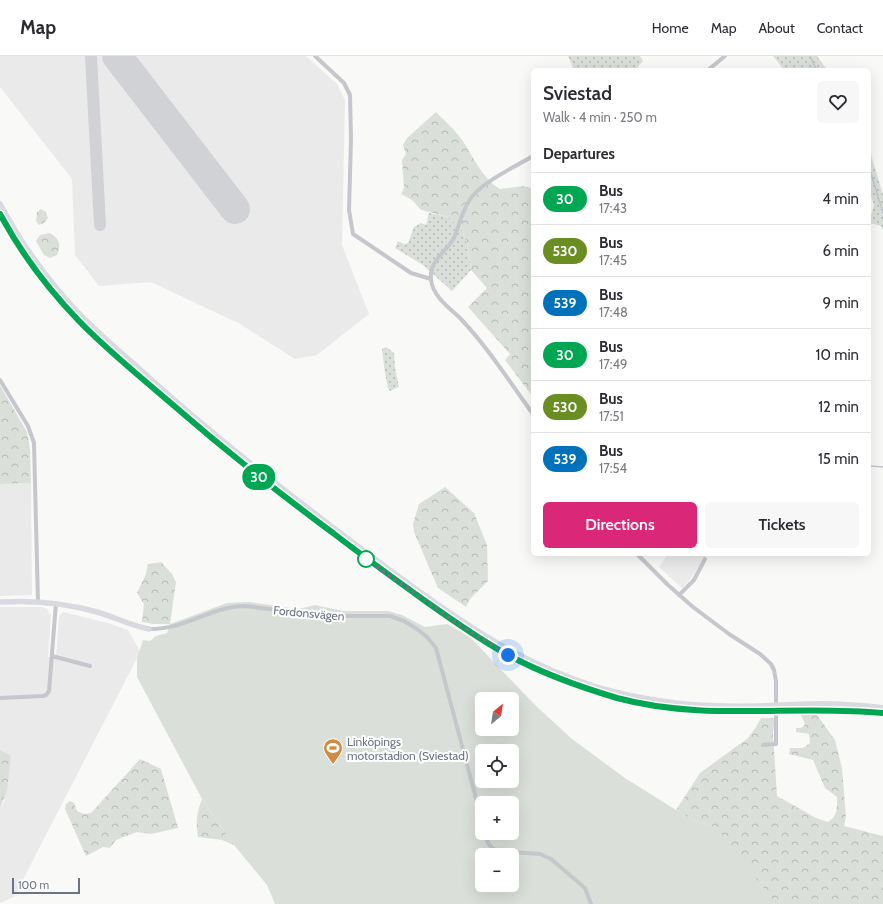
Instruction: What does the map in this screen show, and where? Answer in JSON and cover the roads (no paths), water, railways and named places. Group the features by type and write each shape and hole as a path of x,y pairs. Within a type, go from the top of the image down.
{"main road":[{"path":"0,204 20,238 54,286 83,318 117,350 203,424 290,495 381,564 477,632 544,668 581,682 621,693 690,705 826,710 883,714"},
{"path":"0,214 30,262 65,305 96,337 152,387 238,459 366,559 475,635 508,655 542,672 579,686 619,698 654,706 719,712 848,705 883,708"}],"street":[{"path":"315,56 344,83 350,95 351,139 349,210 353,234 411,273 431,278"},
{"path":"710,68 725,56"},
{"path":"531,157 485,185 473,195 466,206 452,241 438,256 432,266 431,278 432,284 439,297 480,342 531,411"},
{"path":"0,380 28,426 34,443 38,602"},
{"path":"640,556 679,595 712,621 766,659 774,670 776,744 763,745"},
{"path":"679,595 694,580 705,559"},
{"name":"Fordonsvägen","path":"0,602 56,603 97,612 149,630 179,625 237,606 326,616 390,616 404,621 428,637 436,648 475,796"},
{"path":"0,698 43,696 48,693 50,688 56,603"},
{"path":"52,656 90,666"},
{"path":"487,840 492,849 497,851 540,854 551,859 585,888 591,904"}],"waterway":[{"path":"810,56 816,68"},
{"path":"871,174 883,213"},
{"path":"871,466 883,467"}],"place":[{"name":"Linköpings motorstadion (Sviestad)","path":"333,765"}]}
